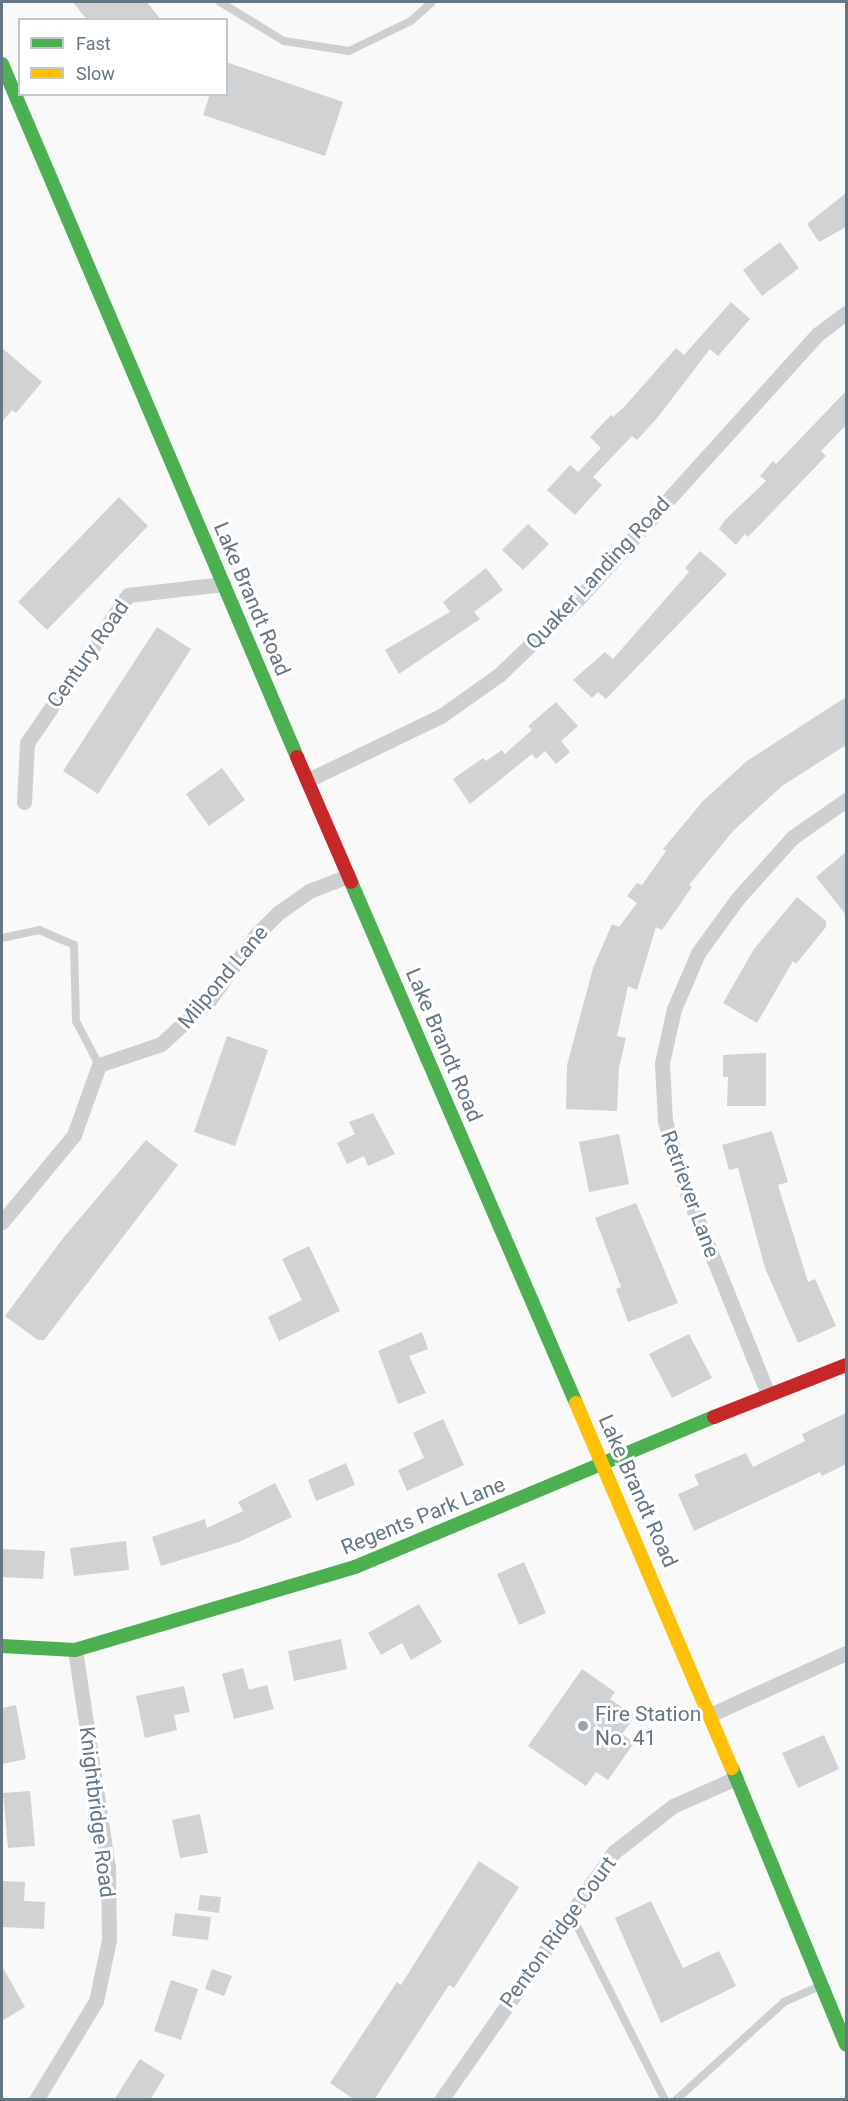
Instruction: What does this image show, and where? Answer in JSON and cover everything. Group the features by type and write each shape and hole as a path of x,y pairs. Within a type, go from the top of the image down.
{"street":[{"name":"Lake Brandt Road","path":"2,64 348,876 712,1714 736,1778 846,2044"},
{"name":"Quaker Landing Road","path":"308,780 441,716 500,674 581,596 818,334 846,313"},
{"name":"Century Road","path":"24,802 27,742 128,595 223,584"},
{"name":"Retriever Lane","path":"768,1394 685,1189 665,1121 662,1063 674,1009 698,953 738,898 793,837 846,800"},
{"name":"Milpond Lane","path":"99,1065 161,1044 210,999 256,935 278,913 309,891 348,876"},
{"path":"2,1222 74,1134 99,1065"},
{"name":"Regents Park Lane","path":"2,1646 75,1650 355,1567 768,1394 846,1365"},
{"name":"Knightbridge Road","path":"36,2100 96,2001 109,1940 108,1868 75,1650"},
{"path":"712,1714 846,1653"},
{"name":"Penton Ridge Court","path":"441,2100 614,1852 672,1806 736,1778"}],"lane":[{"path":"220,2 284,41 349,51 411,21 432,2"},
{"path":"2,938 39,930 74,945 76,1020 99,1065"},
{"path":"570,1913 665,2100"},
{"path":"676,2100 784,2002 821,1985"}],"building":[{"path":"73,2 147,2 159,18 85,18"},
{"path":"228,63 343,102 325,156 203,115 209,96 228,96"},
{"path":"846,193 846,227 819,242 807,224"},
{"path":"780,242 799,268 762,296 743,270"},
{"path":"731,302 750,319 718,356 710,349 658,417 637,440 632,436 593,477 602,485 575,515 547,490 570,465 578,472 601,448 590,437 611,415 613,417 625,406 676,348 684,355"},
{"path":"2,348 42,382 16,413 12,410 2,422"},
{"path":"846,391 846,425 821,451 826,456 748,537 745,534 736,545 719,529 725,520 766,481 760,476 773,461 776,464"},
{"path":"119,497 148,526 47,630 18,602"},
{"path":"528,524 549,544 523,570 502,550"},
{"path":"700,551 727,574 606,699 598,692 592,698 573,680 605,652 613,659 689,572 685,568"},
{"path":"486,568 503,590 474,612 480,619 399,674 385,650 450,612 443,602"},
{"path":"157,627 191,649 98,794 63,771"},
{"path":"846,697 846,745 782,786 733,831 689,885 692,887 662,930 656,927 637,990 628,986 617,1036 626,1038 619,1067 617,1111 566,1109 567,1065 593,968 612,924 619,927 637,903 627,896 637,883 642,885 666,851 663,849 703,801 747,761"},
{"path":"556,702 578,726 561,741 570,752 556,764 545,751 536,759 532,754 470,804 453,779 483,758 486,761 502,750 505,754 532,730 528,726"},
{"path":"222,768 245,800 209,826 186,794"},
{"path":"846,852 846,915 816,877"},
{"path":"797,897 826,921 826,927 796,964 793,961 757,1023 723,1003 754,949"},
{"path":"227,1036 268,1050 235,1146 194,1132"},
{"path":"766,1053 766,1106 727,1106 728,1077 723,1077 723,1055"},
{"path":"373,1113 395,1154 368,1166 364,1156 347,1164 337,1143 355,1134 349,1122"},
{"path":"772,1131 788,1182 778,1185 808,1282 815,1279 836,1326 798,1343 765,1268 738,1168 729,1170 722,1145"},
{"path":"619,1134 629,1184 589,1192 579,1142"},
{"path":"146,1140 178,1165 44,1340 38,1340 5,1316 64,1237"},
{"path":"636,1203 678,1303 628,1322 616,1289 621,1287 595,1218"},
{"path":"309,1246 340,1311 279,1341 268,1317 302,1300 282,1259"},
{"path":"422,1332 428,1349 409,1356 426,1393 398,1404 378,1351"},
{"path":"689,1334 712,1378 672,1398 649,1354"},
{"path":"846,1413 846,1464 822,1476 820,1472 694,1531 678,1494 699,1485 694,1475 746,1453 753,1467 805,1441 802,1434"},
{"path":"443,1419 464,1465 407,1491 398,1470 424,1458 413,1433"},
{"path":"346,1463 355,1485 316,1501 308,1480"},
{"path":"275,1483 292,1517 239,1542 161,1566 152,1537 205,1519 207,1528 243,1511 238,1502"},
{"path":"126,1541 129,1570 74,1576 70,1548"},
{"path":"2,1549 45,1551 43,1579 2,1577"},
{"path":"524,1562 546,1613 519,1625 497,1574"},
{"path":"419,1604 442,1642 411,1660 402,1643 381,1655 368,1633"},
{"path":"341,1639 347,1669 294,1681 288,1651"},
{"path":"243,1668 249,1690 267,1685 274,1709 234,1719 222,1674"},
{"path":"582,1669 615,1692 610,1699 635,1716 622,1734 634,1743 608,1780 596,1772 586,1786 528,1746"},
{"path":"184,1686 190,1712 174,1715 177,1730 145,1738 136,1696"},
{"path":"16,1705 26,1759 2,1764 2,1708"},
{"path":"824,1735 839,1769 798,1788 782,1753"},
{"path":"30,1791 35,1846 8,1848 3,1793"},
{"path":"200,1814 208,1853 180,1858 172,1820"},
{"path":"479,1861 519,1887 454,1988 449,1985 374,2100 355,2100 330,2083 397,1982 401,1985"},
{"path":"2,1881 25,1882 24,1901 45,1902 44,1929 2,1927"},
{"path":"200,1895 221,1897 219,1913 198,1910"},
{"path":"651,1901 683,1968 719,1951 736,1986 661,2023 615,1918"},
{"path":"175,1913 211,1917 208,1940 172,1936"},
{"path":"2,1966 25,2007 2,2021"},
{"path":"212,1969 232,1976 224,1996 205,1989"},
{"path":"171,1980 198,1989 181,2040 154,2031"},
{"path":"140,2059 165,2075 150,2100 114,2100"}],"traffic: fast":[{"path":"2,64 297,757"},
{"path":"351,882 576,1403"},
{"path":"2,1646 75,1650 355,1567 714,1417"},
{"path":"732,1768 846,2044"}],"traffic: slow":[{"path":"576,1403 732,1768"}],"traffic: jam":[{"path":"297,757 351,882"},
{"path":"714,1417 846,1365"}],"place":[{"name":"Fire Station No. 41","path":"583,1726"}]}
